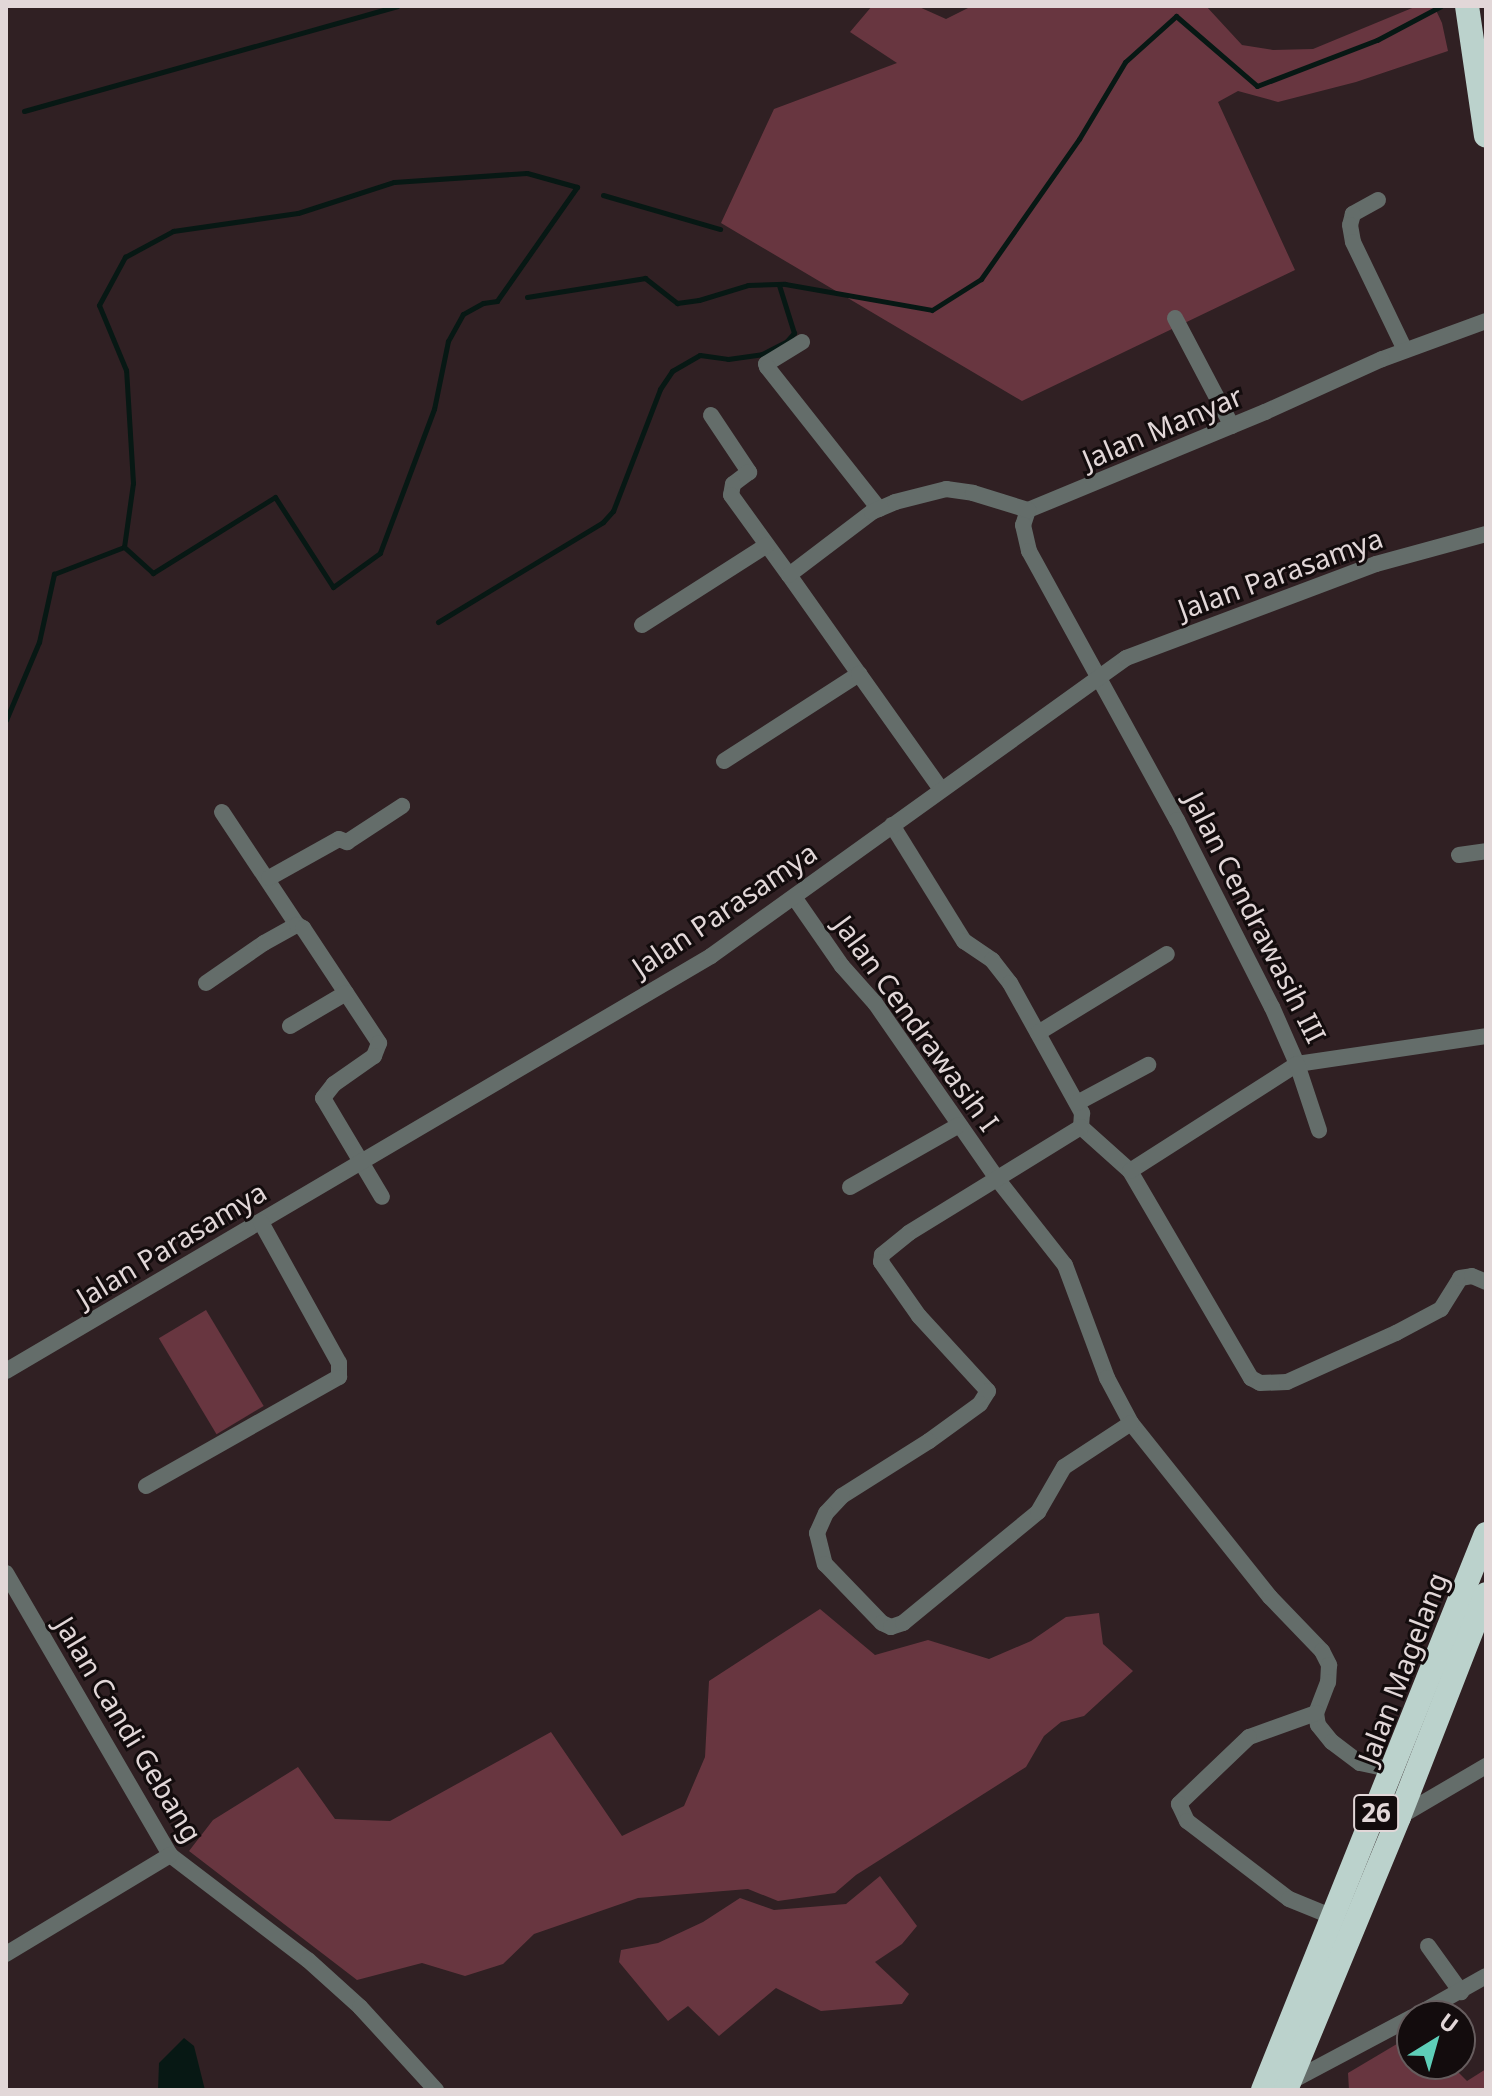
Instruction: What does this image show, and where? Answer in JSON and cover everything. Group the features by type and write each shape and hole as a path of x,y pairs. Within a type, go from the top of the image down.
{"highway":[{"path":"1467,6 1486,136"},
{"name":"Jalan Magelang","path":"1263,2090 1394,1770 1486,1534"},
{"name":"Jalan Magelang","path":"1288,2086 1399,1817 1486,1594"}],"street":[{"path":"1378,200 1353,214 1350,225 1353,242 1405,350"},
{"path":"1175,318 1232,426"},
{"name":"Jalan Manyar","path":"1028,510 1405,350 1486,321"},
{"path":"802,342 766,364 767,367 879,509"},
{"path":"711,415 749,472 733,484 731,495 940,788"},
{"path":"789,575 879,509 946,489 973,493 1028,510 1023,525 1029,551 1098,675"},
{"name":"Jalan Parasamya","path":"6,1371 711,956 1098,675 1140,652 1376,564 1486,534"},
{"path":"642,625 767,545"},
{"path":"724,761 859,674"},
{"name":"Jalan Cendrawasih III","path":"1098,675 1177,820 1272,1007 1297,1064 1486,1036"},
{"path":"269,878 339,839 347,842 402,806"},
{"path":"222,812 379,1043 379,1049 326,1092 324,1104 382,1197"},
{"path":"892,825 964,941 1001,969 1077,1103 1082,1113 1081,1127"},
{"path":"1459,855 1486,851"},
{"name":"Jalan Cendrawasih I","path":"794,897 998,1180 1065,1265 1107,1378 1131,1423 1270,1597 1322,1651 1329,1665 1328,1682 1316,1713"},
{"path":"206,983 264,943 297,925"},
{"path":"1038,1033 1167,954"},
{"path":"290,1026 346,993"},
{"path":"1130,1171 1297,1064 1319,1130"},
{"path":"1077,1103 1148,1065"},
{"path":"850,1187 959,1125"},
{"path":"1081,1127 1130,1171 1251,1378 1260,1383 1287,1382 1396,1333 1441,1309 1460,1278 1472,1276 1486,1282"},
{"path":"1081,1127 909,1233 882,1255 881,1262 919,1316 988,1391 986,1398 917,1450 842,1496 826,1513 817,1533 825,1564 882,1623 891,1627 903,1623 1038,1512 1064,1467 1131,1423"},
{"path":"146,1486 339,1377 339,1363 261,1222"},
{"name":"Jalan Candi Gebang","path":"6,1573 170,1855 308,1960 360,2007 436,2090"},
{"path":"1333,1917 1289,1899 1187,1821 1179,1804 1249,1737 1316,1713 1318,1725 1343,1751 1360,1763 1394,1770"},
{"path":"1399,1817 1486,1766"},
{"path":"6,1954 170,1855"},
{"path":"1428,1946 1461,1992"},
{"path":"1446,2000 1486,1976"},
{"path":"1288,2086 1396,2026"}],"shaded area":[{"path":"872,6 917,6 946,19 972,6 1206,6 1242,45 1273,50 1313,49 1417,6 1434,6 1442,23 1448,51 1356,82 1278,102 1238,91 1218,102 1295,270 1022,401 721,223 774,109 897,63 850,32"},
{"path":"206,1310 264,1406 217,1434 159,1338"},
{"path":"820,1609 875,1655 928,1640 989,1659 1031,1641 1066,1617 1099,1613 1103,1644 1133,1671 1084,1716 1061,1722 1044,1736 1026,1767 856,1875 835,1893 778,1901 748,1889 638,1898 534,1934 503,1964 465,1976 422,1963 357,1980 189,1851 213,1820 298,1767 335,1819 390,1821 551,1732 622,1836 684,1806 705,1757 709,1681"},
{"path":"880,1876 917,1926 902,1944 875,1962 909,1994 902,2004 821,2011 776,1988 719,2036 688,2006 668,2021 619,1962 621,1950 658,1943 703,1922 740,1898 774,1910 846,1904"},
{"path":"184,2038 194,2046 205,2090 158,2090 159,2063"},
{"path":"1396,2044 1396,2080 1476,2080 1476,2075 1486,2069 1486,2090 1349,2090 1348,2073"}],"waterway":[{"path":"24,111 398,6"},
{"path":"527,297 645,278 677,303 699,300 748,285 785,284 932,310 981,279 1079,139 1125,62 1176,16 1257,86 1377,40 1441,6"},
{"path":"6,720 39,642 54,574 124,547 133,483 126,370 99,305 125,257 173,231 298,213 394,182 527,173 577,187 497,301 483,303 463,314 448,341 434,409 380,553 333,587 275,497 153,573 124,547"},
{"path":"603,195 720,229"},
{"path":"438,622 603,522 613,511 660,389 672,371 700,355 728,359 762,354 787,341 794,333 779,285"}]}
